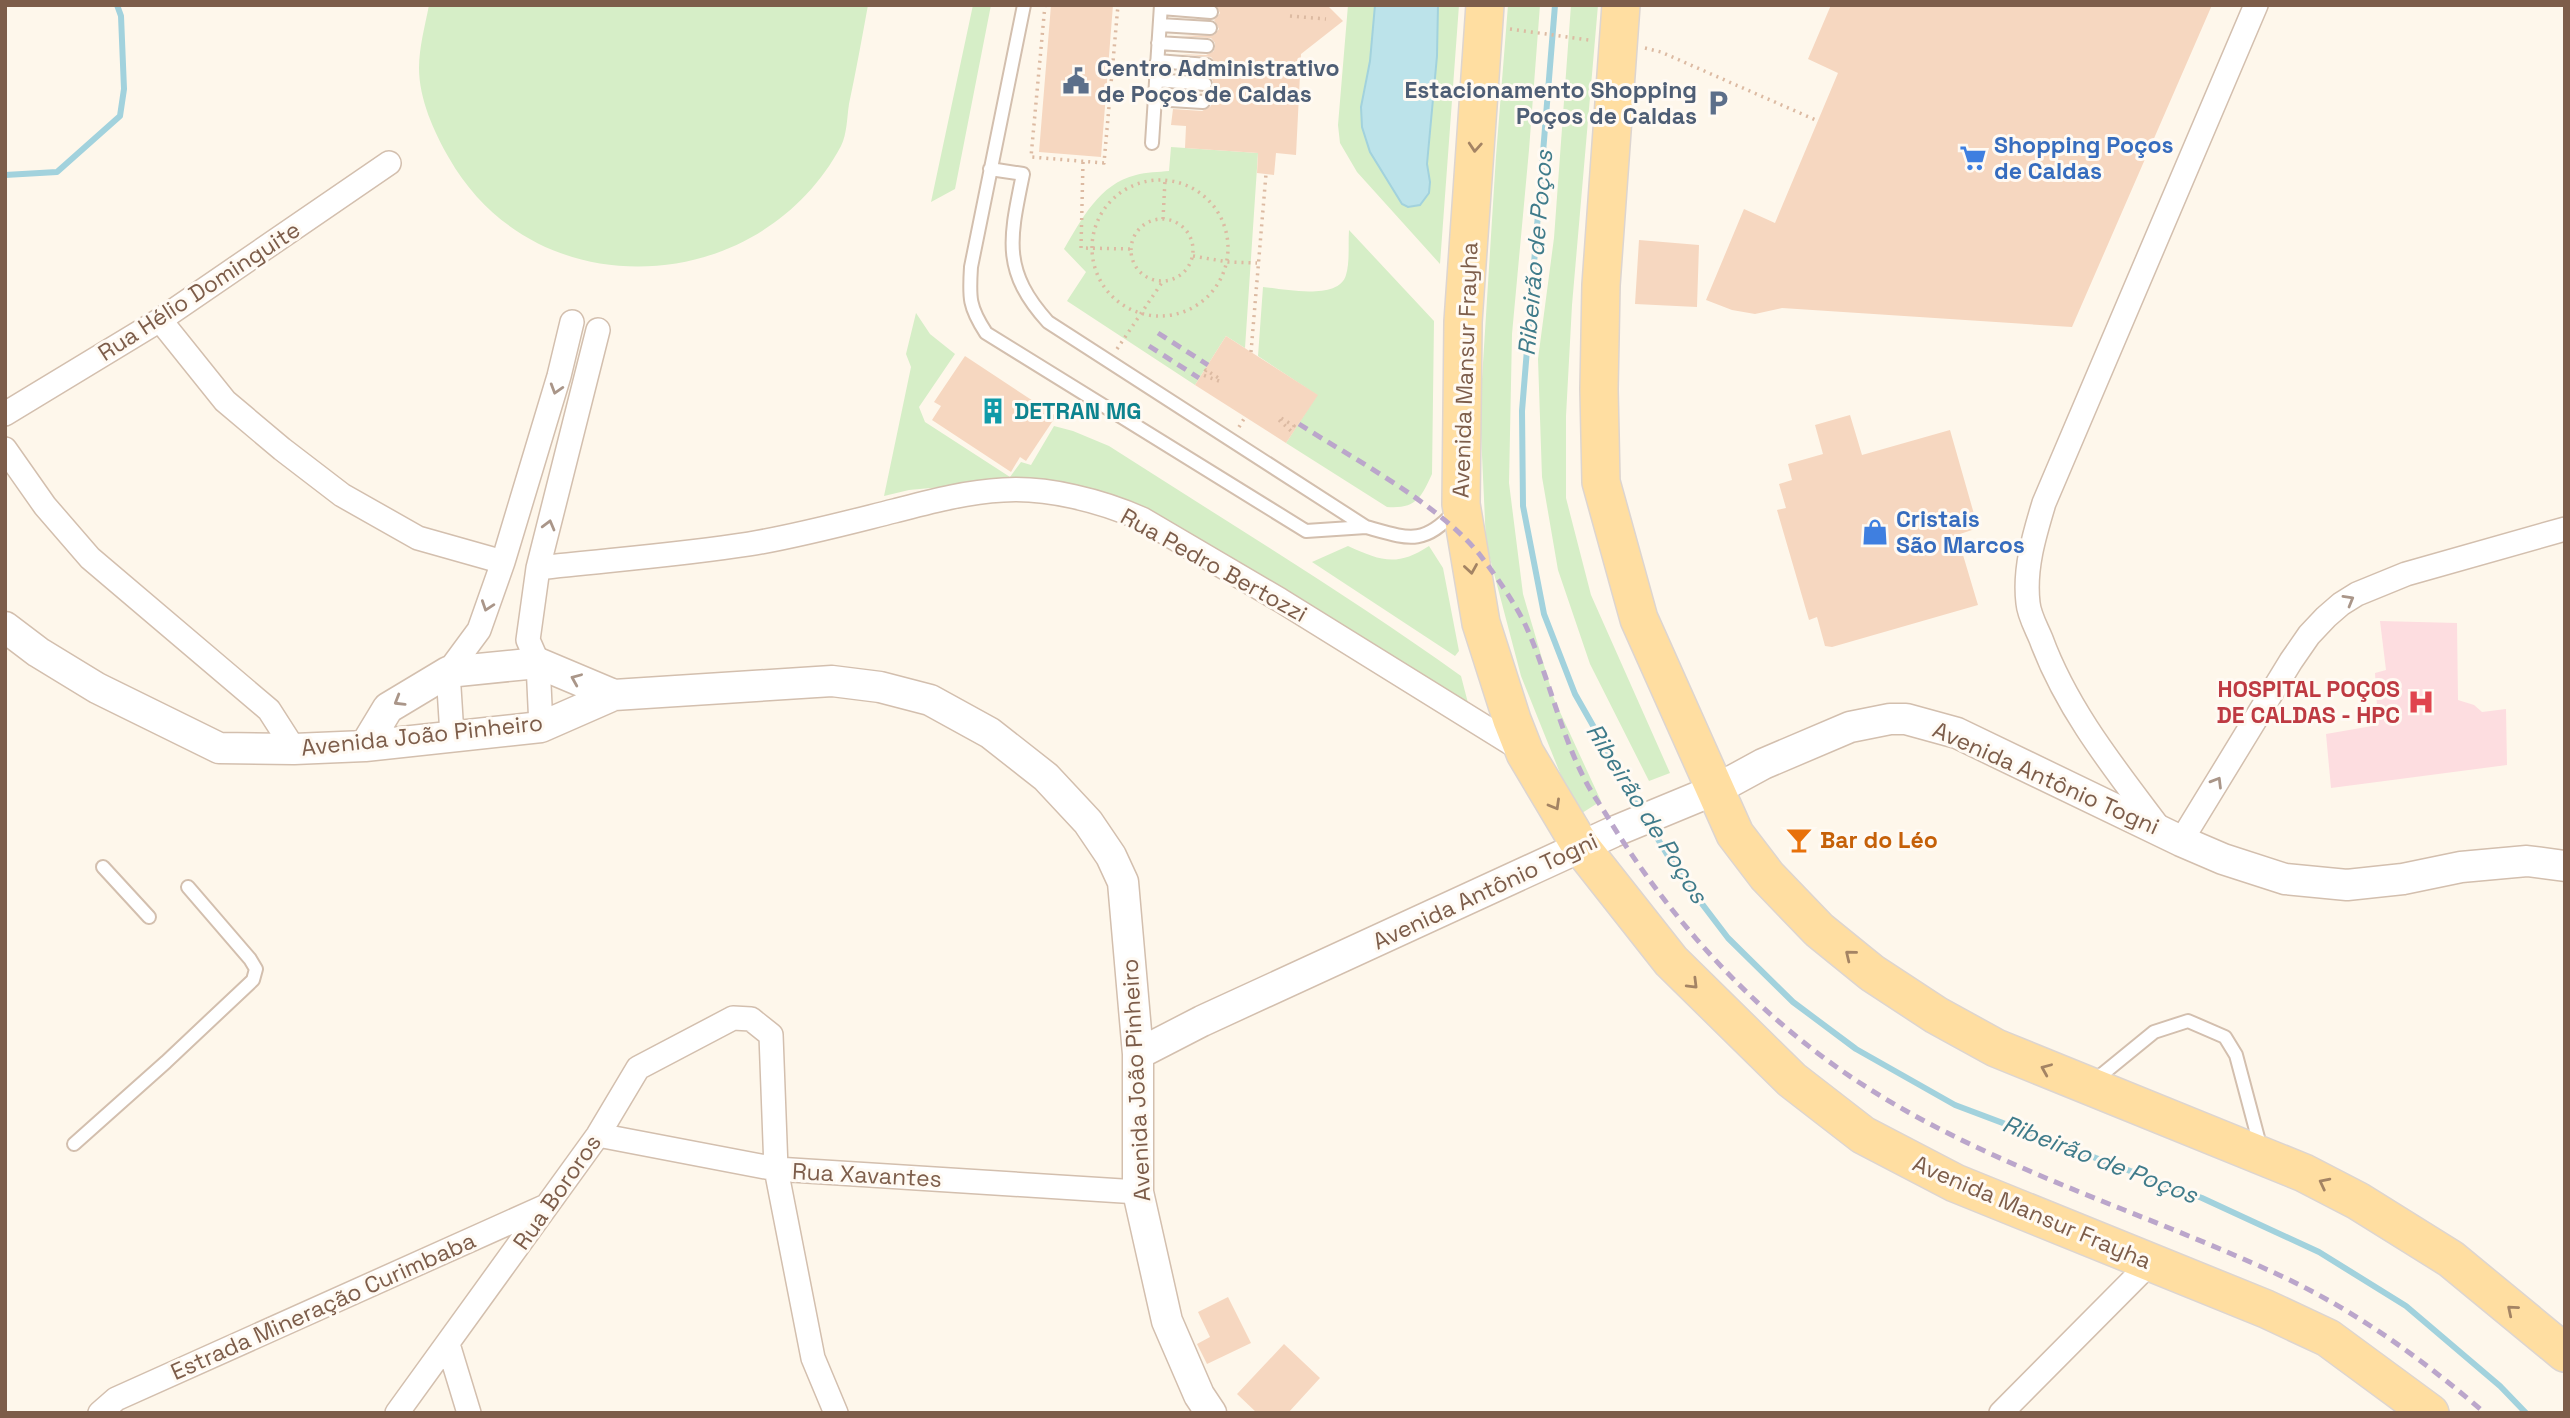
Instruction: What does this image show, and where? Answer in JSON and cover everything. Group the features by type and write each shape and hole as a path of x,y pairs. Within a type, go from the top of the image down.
{"main road":[{"name":"Avenida Mansur Frayha","path":"1485,5 1463,322 1461,504 1481,624 1525,753 1597,840 1671,961 1792,1080 1863,1135 1955,1184 2266,1309 2328,1338 2431,1413"},
{"path":"1621,5 1603,42 1599,389 1601,482 1639,619 1735,834 1767,876 1819,930 1872,973 1936,1015 1996,1048 2304,1173 2358,1201 2451,1259 2565,1353"}],"street":[{"path":"2256,5 2044,503 2032,542 2028,605 2049,662 2070,704 2104,754 2171,835 2309,635 2341,604 2406,574 2565,529"},
{"name":"Rua Hélio Dominguite","path":"5,414 160,320 389,163"},
{"path":"160,320 225,401 342,495 418,538 503,562"},
{"path":"365,746 388,708 448,672 479,630 503,562 559,376 572,322"},
{"path":"541,727 538,663 528,640 538,568 598,330"},
{"path":"5,449 45,506 90,558 269,710 294,749"},
{"name":"Rua Pedro Bertozzi","path":"538,568 748,544 808,533 945,498 1006,489 1072,496 1122,510 1142,519 1280,600 1525,753"},
{"name":"Avenida João Pinheiro","path":"5,626 38,652 97,688 219,748 365,746 541,727 614,695 832,681 880,687 930,700 990,733 1046,777 1088,822 1111,856 1123,882 1138,1041 1138,1192 1167,1321 1199,1395 1211,1413"},
{"path":"448,672 538,663 614,695"},
{"path":"448,672 452,735"},
{"name":"Avenida Antônio Togni","path":"1138,1041 1202,1021 1597,840 1717,789 1763,764 1850,727 1890,719 1906,719 1957,733 2223,859 2285,879 2347,885 2403,879 2461,867 2527,861 2565,866"},
{"name":"Rua Bororos","path":"397,1413 598,1135 638,1068 733,1018 751,1019 771,1035 776,1169"},
{"name":"Rua Xavantes","path":"598,1135 776,1169 1138,1192"},
{"path":"776,1169 813,1358 836,1413"},
{"name":"Estrada Mineração Curimbaba","path":"100,1413 116,1398 549,1205"},
{"path":"2001,1413 2150,1263"},
{"path":"448,1344 469,1413"}],"lane":[{"path":"1024,5 971,267 973,313 986,333 1306,531 1366,527"},
{"path":"1152,143 1161,7 1211,12"},
{"path":"1160,25 1210,28"},
{"path":"1158,43 1208,46"},
{"path":"1157,61 1206,65"},
{"path":"1156,80 1205,84"},
{"path":"1154,99 1203,102"},
{"path":"990,169 1023,174 1011,247 1018,280 1030,303 1048,322 1366,527 1401,537 1418,536 1440,528 1461,504"},
{"path":"103,866 149,917"},
{"path":"74,1144 253,980 256,969 250,959 188,887"},
{"path":"2087,1086 2154,1032 2188,1021 2225,1037 2235,1055 2263,1156"}],"path":[{"path":"1045,5 1031,158 1104,163 1116,8"},
{"path":"1290,16 1326,19"},
{"path":"1524,31 1661,52 1818,121"},
{"path":"1083,162 1081,247 1132,249"},
{"path":"1251,352 1266,174"},
{"path":"1163,219 1165,180"},
{"path":"1165,180 1187,185 1207,198 1221,216 1228,239 1228,262 1219,284 1204,301 1183,313 1162,317 1140,314 1121,304 1105,289 1094,269 1091,248 1094,225 1105,207 1120,192 1142,182 1165,180"},
{"path":"1163,219 1174,221 1183,227 1193,245 1193,256 1183,274 1163,281 1144,275 1133,259 1132,249 1138,231 1154,220 1163,219"},
{"path":"1193,256 1228,262 1257,263"},
{"path":"1109,361 1163,281"}],"shaded area":[{"name":"HOSPITAL POÇOS DE CALDAS - HPC","path":"2380,621 2457,623 2458,700 2474,705 2482,712 2506,709 2507,765 2331,788 2326,734 2378,725 2375,673 2386,670"}],"green space":[{"path":"429,5 868,5 843,141 804,196 758,234 704,257 647,266 590,262 536,242 488,208 449,158 425,103 419,60"},
{"path":"973,5 991,5 955,189 931,202"},
{"path":"1348,5 1459,5 1440,264 1357,172 1340,143 1338,125"},
{"path":"1508,5 1540,5 1512,334 1509,483 1523,594 1554,699 1601,801 1582,813 1568,793 1521,676 1486,543 1480,411"},
{"path":"1571,5 1598,5 1572,305 1566,416 1566,498 1591,595 1670,773 1649,781 1590,664 1558,570 1542,477 1538,359 1554,238"},
{"path":"1171,147 1258,153 1245,348 1226,336 1195,385 1067,301 1086,272 1064,249 1085,215 1102,194 1123,180 1140,174 1169,171"},
{"path":"1349,230 1434,321 1432,474 1421,496 1405,506 1387,507 1286,443 1317,395 1258,356 1263,287 1309,292 1333,288 1341,283 1347,270"},
{"path":"916,313 930,334 955,354 919,407 925,422 1010,477 1021,462 1031,465 1054,426 1109,446 1331,587 1461,676 1468,703 1130,510 1007,481 909,490 884,496 911,367 906,354"},
{"path":"1348,546 1389,560 1407,557 1429,546 1443,568 1459,651 1455,656 1312,562"}],"water":[{"path":"1375,5 1438,5 1437,56 1427,164 1430,182 1429,193 1420,205 1408,207 1402,204 1370,152 1362,127 1361,107 1370,61"}],"building":[{"name":"Centro Administrativo de Poços de Caldas","path":"1051,5 1113,5 1101,157 1039,152"},
{"path":"1216,5 1327,5 1343,21 1301,54 1296,155 1276,153 1274,175 1257,173 1258,153 1185,148 1186,126 1171,125 1173,109 1202,111 1211,106 1211,99 1207,94 1174,91 1205,93 1213,88 1213,81 1209,76 1176,73 1207,74 1215,69 1215,62 1211,57 1177,54 1206,55 1214,51 1215,43 1211,38 1179,36 1214,35 1219,29 1214,20 1220,13"},
{"name":"Shopping Poços de Caldas","path":"1831,5 2212,5 2072,327 1782,308 1755,314 1732,310 1706,300 1744,209 1775,223 1838,73 1808,59"},
{"path":"1639,240 1699,245 1697,307 1635,304"},
{"path":"1226,336 1318,395 1286,443 1195,385"},
{"name":"DETRAN MG","path":"965,356 1056,416 1026,461 1020,457 1011,472 932,420 941,406 934,402"},
{"name":"Cristais São Marcos","path":"1850,415 1862,455 1950,430 1978,528 1957,535 1978,605 1832,647 1825,646 1817,617 1809,620 1777,510 1786,508 1779,484 1792,480 1788,464 1823,454 1815,425"},
{"path":"1228,1297 1251,1343 1207,1364 1197,1344 1210,1337 1198,1312"},
{"path":"1284,1344 1320,1378 1288,1413 1257,1413 1237,1394"}],"waterway":[{"path":"5,175 57,172 120,116 124,89 121,16 117,5"},
{"name":"Ribeirão de Poços","path":"1555,5 1522,411 1523,506 1544,614 1575,694 1641,810"},
{"name":"Ribeirão de Poços","path":"1650,826 1677,871 1728,938 1793,1002 1856,1049 1955,1105 2202,1198 2319,1252 2406,1306 2500,1386 2526,1413"}],"railway":[{"path":"1158,333 1208,365"},
{"path":"1149,346 1199,378"},
{"path":"1299,424 1419,500 1480,555 1524,622 1576,761 1610,821 1653,884 1700,944 1782,1024 1864,1086 1920,1119 2038,1175 2219,1249 2307,1289 2387,1337 2485,1413"}],"place":[{"name":"Centro Administrativo de Poços de Caldas","path":"1076,81"},
{"name":"Estacionamento Shopping Poços de Caldas","path":"1718,103"},
{"name":"Shopping Poços de Caldas","path":"1973,158"},
{"name":"DETRAN MG","path":"993,411"},
{"name":"Cristais São Marcos","path":"1875,532"},
{"name":"HOSPITAL POÇOS DE CALDAS - HPC","path":"2421,702"},
{"name":"Bar do Léo","path":"1799,840"}]}
